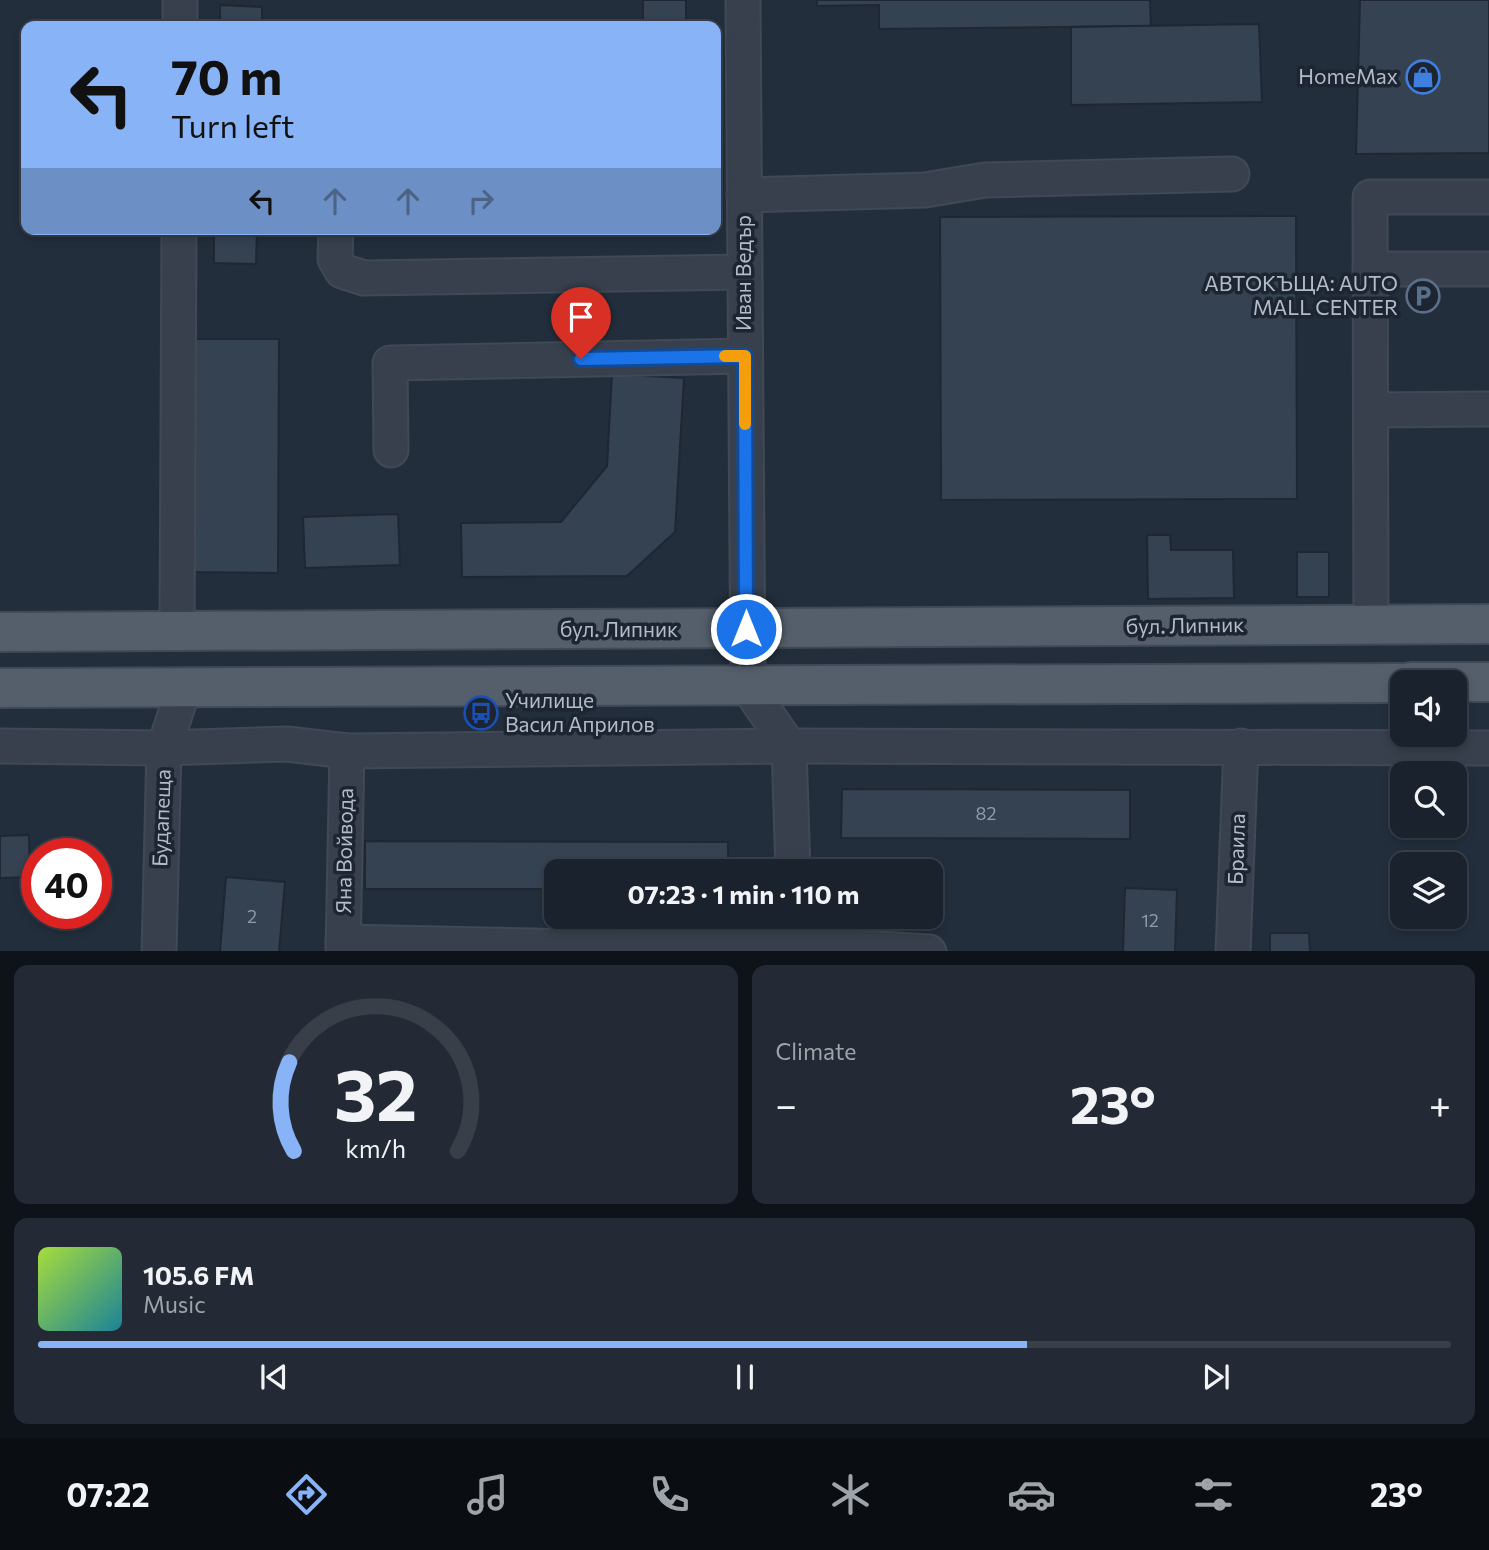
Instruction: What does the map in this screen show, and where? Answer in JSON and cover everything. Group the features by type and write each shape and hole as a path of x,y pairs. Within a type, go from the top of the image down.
{"main road":[{"name":"бул. Липник","path":"0,632 1489,624"},
{"path":"0,688 748,687 1390,682"},
{"path":"1467,682 1489,682"}],"street":[{"path":"180,0 180,21"},
{"name":"Иван Ведър","path":"743,0 730,106 744,195 748,687"},
{"path":"744,195 925,190 985,180 1232,174"},
{"path":"1371,625 1370,197 1489,197"},
{"path":"177,632 179,235"},
{"path":"336,235 335,259 342,271 364,278 744,272"},
{"path":"1370,269 1489,269"},
{"path":"391,450 390,363 745,356"},
{"path":"1371,410 1489,409"},
{"path":"748,687 789,746 793,859"},
{"name":"Будапеща","path":"159,951 164,748 184,688"},
{"path":"0,746 164,748 287,744 347,751 789,746 1489,748"},
{"name":"Браила","path":"1233,951 1241,746"},
{"name":"Яна Войвода","path":"343,947 347,751"},
{"path":"343,947 630,950 795,938 929,951"}],"building":[{"path":"643,0 686,0 686,21 643,21"},
{"path":"817,0 1150,0 1151,26 879,29 879,5 817,6"},
{"name":"HomeMax","path":"1360,0 1489,0 1489,153 1356,154"},
{"path":"220,5 262,7 262,21 220,21"},
{"path":"1259,24 1262,102 1071,105 1071,27"},
{"path":"1296,216 1297,499 941,500 940,217"},
{"path":"214,235 257,235 256,264 214,263"},
{"path":"189,339 279,339 278,573 189,572"},
{"path":"612,374 684,378 675,532 627,576 462,577 461,523 561,522 607,466"},
{"path":"398,514 400,565 305,568 303,517"},
{"path":"1147,535 1170,535 1171,550 1233,550 1234,598 1148,599"},
{"path":"1297,552 1329,552 1329,597 1297,597"},
{"path":"842,789 1130,790 1130,839 841,838"},
{"path":"29,835 29,838 21,838 21,877 0,878 0,836"},
{"path":"365,841 728,842 728,859 544,859 544,889 365,889"},
{"path":"226,877 285,882 279,951 220,951"},
{"path":"1125,888 1177,890 1175,951 1123,951"},
{"path":"1270,933 1309,933 1310,951 1270,951"}],"slow traffic":[{"path":"725,356 745,356 745,424"}],"place":[{"name":"HomeMax","path":"1423,77"},
{"name":"АВТОКЪЩА: AUTO MALL CENTER","path":"1423,296"},
{"name":"Училище Васил Априлов","path":"481,713"}],"route":[{"path":"581,359 745,356 746,629"}]}
